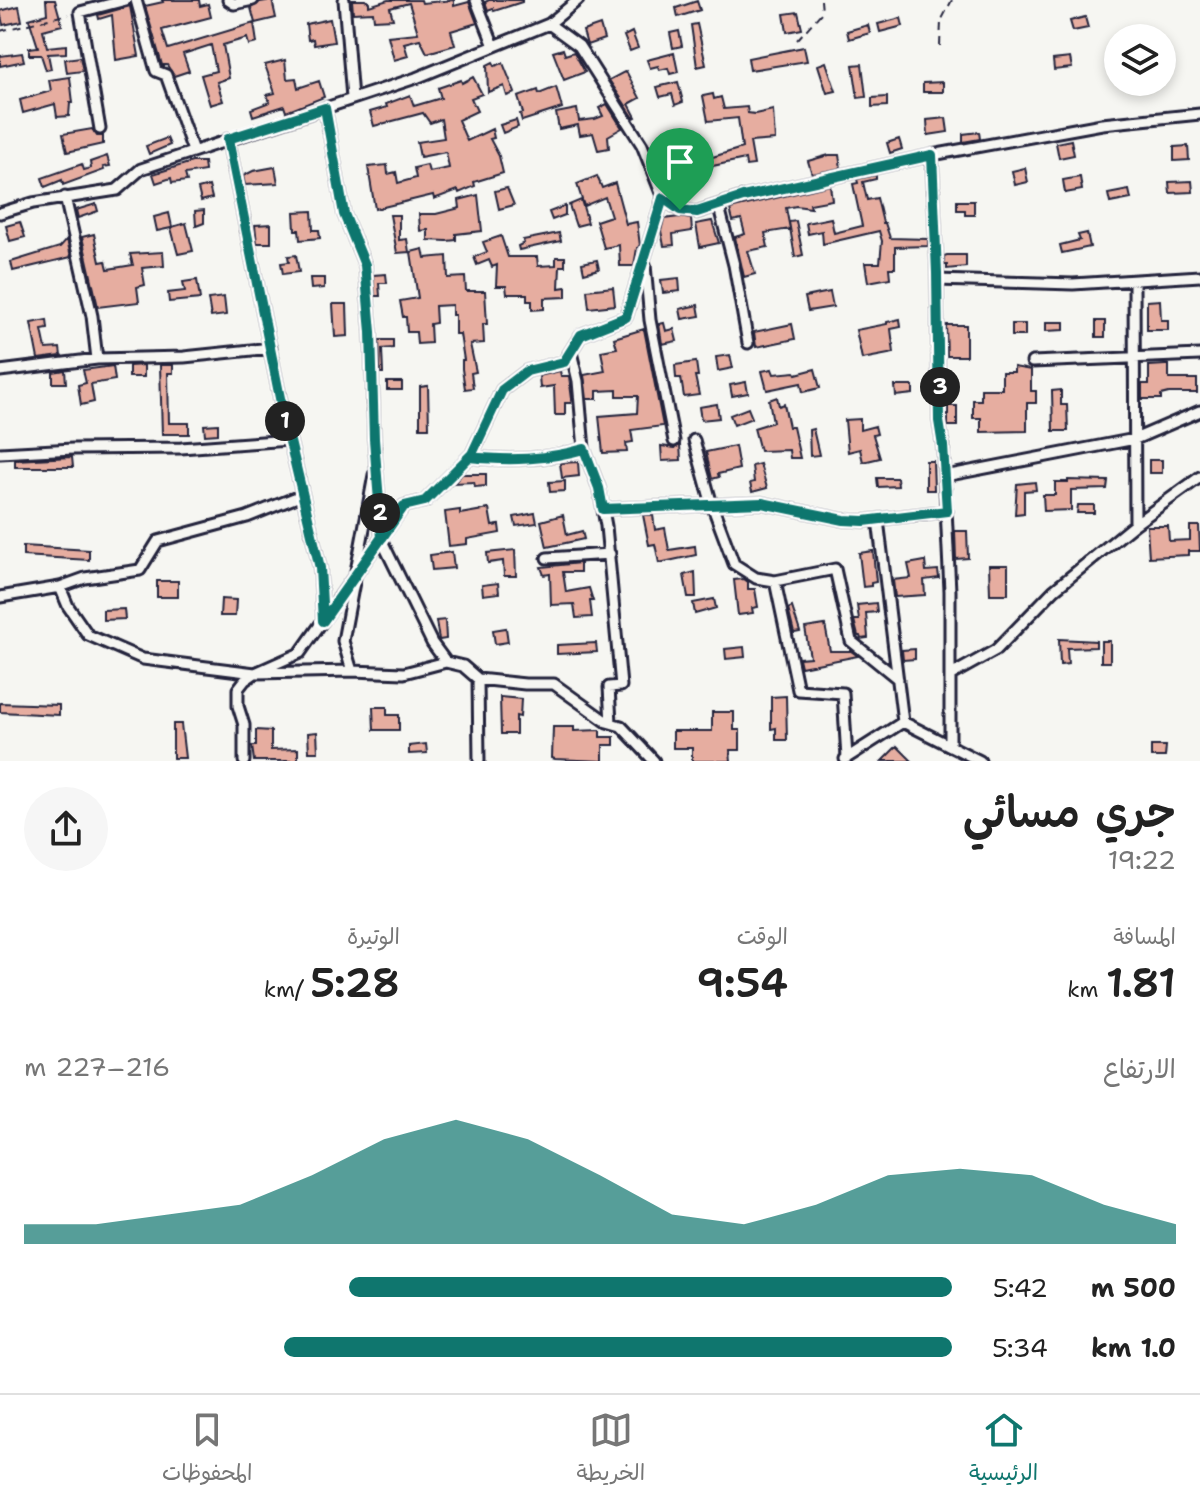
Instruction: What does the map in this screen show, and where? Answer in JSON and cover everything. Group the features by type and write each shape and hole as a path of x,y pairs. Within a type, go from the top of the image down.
{"street":[{"path":"100,129 80,12 126,0"},
{"path":"136,0 156,71 166,75 193,151"},
{"path":"228,0 234,4 253,0"},
{"path":"344,0 352,98"},
{"path":"476,0 494,46"},
{"path":"0,213 65,197 117,190 141,169 416,78 549,24 578,0"},
{"path":"549,24 579,46 642,145 663,198 680,210 697,212 743,197 932,155 1102,124 1200,114"},
{"path":"325,108 344,214 365,265 382,538 432,643 446,662"},
{"path":"228,139 289,440 320,568 323,621"},
{"path":"932,155 939,421 947,511 950,744"},
{"path":"65,197 92,316 97,359"},
{"path":"244,761 244,725 238,706 238,689 255,673 300,653 404,506 425,501 469,457 502,390 527,371 564,362 581,335 626,317 663,198"},
{"path":"719,207 734,265 748,343"},
{"path":"645,262 650,320 674,441"},
{"path":"937,280 1073,284 1200,276"},
{"path":"1134,282 1135,524"},
{"path":"0,371 97,359 184,357 271,348"},
{"path":"571,352 578,381 584,449 599,488 610,554 621,686 609,687 611,723"},
{"path":"1032,362 1200,355"},
{"path":"945,476 1135,439 1200,411"},
{"path":"0,453 181,448 289,440"},
{"path":"694,440 712,505 734,564 756,578 775,581 835,569 851,641 898,679"},
{"path":"469,457 506,460 550,458 584,449"},
{"path":"352,671 343,641 376,464"},
{"path":"951,675 996,650 1054,590 1135,524 1200,477"},
{"path":"0,597 60,587 85,578 140,570 158,541 247,517 302,495"},
{"path":"603,509 762,503 844,520 878,520 947,511"},
{"path":"878,520 903,722"},
{"path":"547,558 610,554"},
{"path":"775,581 798,690 843,693 844,759"},
{"path":"60,587 68,606 88,635 143,659 255,673 404,673 446,662 463,666 478,679 554,684 611,723 621,726 654,761"},
{"path":"478,679 479,761"},
{"path":"844,759 903,722"},
{"path":"903,722 980,761"}],"path":[{"path":"797,40 822,12 821,0"},
{"path":"940,46 941,21 952,0"},
{"path":"0,31 80,12"}],"building":[{"path":"46,0 55,0 62,25 43,30 47,47 66,45 66,53 48,54 51,69 46,70 41,55 29,55 29,48 38,47 29,19 47,14"},
{"path":"162,0 199,0 200,6 208,4 211,17 162,30 168,49 254,23 257,43 249,45 247,38 223,45 229,78 217,82 223,101 210,105 201,75 216,71 211,45 183,54 189,71 174,76 167,65 162,65 145,6"},
{"path":"272,0 276,18 255,23 251,8 260,2"},
{"path":"352,0 365,0 369,6 388,0 421,0 422,3 454,0 454,6 469,2 477,23 451,31 455,45 427,53 420,39 404,43 408,56 394,60 388,36 418,33 409,3 390,8 393,19 374,20 373,12 353,13"},
{"path":"697,1 700,10 678,17 676,8"},
{"path":"485,2 522,2 494,11 493,8 488,10"},
{"path":"19,6 22,21 3,25 0,11"},
{"path":"130,6 139,56 116,60 112,15 99,19 98,15"},
{"path":"798,12 802,29 787,32 784,14"},
{"path":"1085,17 1088,28 1073,31 1070,21"},
{"path":"901,18 903,26 880,32 878,24"},
{"path":"330,19 334,42 314,45 313,39 308,40 306,24"},
{"path":"697,24 706,65 697,67 691,25"},
{"path":"600,25 604,39 587,45 583,31"},
{"path":"868,25 870,33 849,39 847,31"},
{"path":"679,31 682,46 673,48 670,33"},
{"path":"632,32 638,48 630,51 624,36"},
{"path":"804,47 807,61 750,70 748,58"},
{"path":"563,49 565,55 574,52 585,72 564,80 553,52"},
{"path":"22,53 24,61 0,66 0,56"},
{"path":"674,53 678,72 670,74 668,68 659,70 658,66 650,68 647,60"},
{"path":"80,57 83,71 67,73 65,59"},
{"path":"1070,58 1072,68 1054,70 1053,60"},
{"path":"285,60 287,79 296,78 298,88 319,81 324,97 286,112 284,106 253,116 251,109 270,102 267,95 275,93 265,65"},
{"path":"493,62 495,66 503,63 515,93 507,96 504,86 488,92 487,65"},
{"path":"826,62 836,91 827,93 818,65"},
{"path":"862,64 866,97 858,98 853,65"},
{"path":"626,71 640,98 629,104 634,118 609,80"},
{"path":"70,77 73,103 70,103 69,116 57,117 55,104 23,113 20,100 51,91 49,80"},
{"path":"473,77 482,94 471,98 477,111 458,120 467,141 492,129 494,138 490,139 503,173 474,182 475,186 459,193 458,190 434,199 433,195 375,209 368,167 387,165 388,174 396,172 398,183 416,178 414,168 427,165 429,172 449,168 446,152 420,157 417,142 444,138 441,119 430,123 423,113 374,126 370,112 410,95 414,106 441,98 438,88 461,80 462,83"},
{"path":"678,82 683,102 675,105 672,94 660,97 657,87"},
{"path":"943,82 943,92 923,92 923,83"},
{"path":"556,87 562,108 522,121 518,97 538,90 539,94"},
{"path":"713,94 714,99 721,97 724,109 747,107 748,113 755,114 773,110 775,140 750,142 754,165 746,166 745,159 708,167 706,159 742,148 738,118 708,121 703,96"},
{"path":"887,97 887,106 872,107 872,98"},
{"path":"607,104 622,128 608,136 609,148 598,150 593,133 580,135 578,125 559,129 556,113 577,109 579,121 595,119 603,116 599,108"},
{"path":"946,118 948,132 928,135 927,120"},
{"path":"516,120 518,127 503,133 500,125"},
{"path":"92,129 97,136 103,136 103,144 67,152 63,134"},
{"path":"979,132 980,139 963,142 963,134"},
{"path":"167,138 170,145 149,154 146,146"},
{"path":"899,139 902,149 890,153 887,143"},
{"path":"1071,140 1074,155 1059,158 1056,143"},
{"path":"1188,146 1189,160 1174,161 1174,147"},
{"path":"839,155 841,168 812,174 808,161"},
{"path":"107,156 110,166 103,167 104,170 63,185 62,180 45,187 42,178 82,164 84,170 91,168 90,162"},
{"path":"192,162 204,162 205,171 185,174 187,181 172,183 171,178 156,183 153,174"},
{"path":"275,167 278,183 245,185 243,176"},
{"path":"1025,168 1028,182 1015,185 1012,171"},
{"path":"876,175 876,179 863,182 867,200 877,198 890,238 928,239 928,246 895,247 895,268 889,268 890,278 868,282 865,263 880,263 882,241 879,231 823,244 822,231 808,234 806,223 831,218 834,233 862,226 853,184 858,183 857,179"},
{"path":"597,176 602,188 615,183 626,224 637,222 640,246 634,266 620,266 619,245 604,248 596,221 611,216 605,197 584,206 577,184"},
{"path":"1080,177 1082,190 1065,193 1063,180"},
{"path":"1192,181 1193,192 1170,193 1169,182"},
{"path":"830,185 832,200 810,204 811,208 786,208 790,229 765,233 768,247 748,251 755,274 744,277 735,237 745,234 741,219 733,221 730,209"},
{"path":"209,186 212,198 201,201 198,189"},
{"path":"507,188 514,205 499,209 495,191"},
{"path":"1129,190 1131,199 1110,203 1108,194"},
{"path":"478,195 482,231 456,234 456,240 447,241 428,240 428,230 420,231 419,214 436,214 460,208 459,200"},
{"path":"581,200 588,223 576,226 569,205"},
{"path":"957,201 974,201 974,215 965,215 965,210 957,210"},
{"path":"96,204 98,211 78,218 76,210"},
{"path":"565,206 565,215 552,220 549,212"},
{"path":"204,210 204,223 196,226 195,211"},
{"path":"312,211 313,230 319,230 320,238 300,240 299,230 295,230 294,212"},
{"path":"169,213 172,227 186,223 193,251 178,254 171,228 157,231 154,217"},
{"path":"390,215 399,215 399,240 407,239 409,252 397,253"},
{"path":"664,219 691,219 692,231 673,234 674,245 664,246 661,231"},
{"path":"712,221 719,243 700,247 696,224"},
{"path":"796,221 803,255 795,257 789,222"},
{"path":"20,222 25,237 10,241 6,226"},
{"path":"271,224 271,243 257,243 255,225"},
{"path":"559,233 561,241 519,250 518,246 524,243 523,240"},
{"path":"1087,233 1090,247 1062,253 1060,245 1080,240 1078,235"},
{"path":"94,234 100,262 106,261 108,269 133,265 130,254 163,252 164,266 142,268 145,285 137,287 139,302 98,307 82,237"},
{"path":"501,236 508,257 537,257 538,266 556,265 556,257 565,257 565,266 560,266 559,288 566,287 566,297 544,298 544,309 532,310 532,301 527,301 527,294 507,294 506,286 496,286 497,265 492,267 489,260 477,265 474,257 487,252 483,242"},
{"path":"67,239 71,257 13,271 11,262 60,247"},
{"path":"423,249 425,258 447,256 448,278 465,277 466,291 485,291 487,324 483,324 484,343 470,344 476,372 471,373 473,388 465,389 460,334 455,334 452,305 435,306 436,323 430,324 431,343 417,344 416,332 407,332 400,301 418,298 411,252"},
{"path":"296,255 299,272 283,274 281,263 289,262 288,256"},
{"path":"966,255 966,267 947,269 944,256"},
{"path":"597,260 599,269 584,273 582,263"},
{"path":"386,274 387,283 379,283 380,296 375,296 373,275"},
{"path":"310,278 324,278 324,288 311,289"},
{"path":"679,278 680,291 663,293 661,280"},
{"path":"197,280 200,299 169,302 168,293 185,291 183,282"},
{"path":"613,287 615,305 589,308 587,290"},
{"path":"830,292 833,307 808,311 805,297"},
{"path":"224,297 226,315 211,317 208,299"},
{"path":"1160,300 1161,320 1168,320 1168,330 1147,330 1147,301"},
{"path":"333,304 347,304 348,336 335,337"},
{"path":"698,305 700,316 682,319 680,309"},
{"path":"900,319 901,327 891,329 894,353 862,359 856,330"},
{"path":"47,320 48,329 42,330 46,349 60,348 61,356 38,359 31,323"},
{"path":"1096,321 1105,321 1105,337 1096,337"},
{"path":"1046,322 1064,322 1064,330 1046,331"},
{"path":"664,323 666,331 674,329 677,341 662,344 659,324"},
{"path":"792,324 795,339 756,347 754,332"},
{"path":"1012,324 1025,324 1025,336 1012,336"},
{"path":"946,325 966,325 966,356 947,356"},
{"path":"644,329 663,426 631,430 633,442 626,443 627,452 603,453 599,416 637,413 638,396 617,396 617,390 597,391 597,399 587,399 584,375 605,371 601,351 617,348 614,338"},
{"path":"379,340 393,340 393,348 382,349 383,373 380,373"},
{"path":"730,355 733,368 718,371 716,357"},
{"path":"696,362 699,395 684,397 681,378 676,378 675,365"},
{"path":"144,365 144,377 129,377 129,366"},
{"path":"160,365 173,365 173,373 168,373 169,423 189,423 189,434 162,434"},
{"path":"1169,365 1169,379 1197,379 1197,393 1169,393 1161,395 1161,399 1142,399 1142,384 1149,384 1149,366"},
{"path":"113,366 115,380 91,384 94,402 81,405 78,385 86,383 83,370"},
{"path":"1014,367 1031,370 1031,391 1036,391 1036,403 1027,403 1027,431 981,432 981,418 973,418 973,400 981,400 981,389 1002,389 1002,372 1014,372"},
{"path":"772,369 774,374 796,374 815,369 820,388 803,392 801,383 767,390 762,371"},
{"path":"65,370 66,383 53,383 53,372"},
{"path":"560,371 561,376 569,376 572,399 571,403 565,403 565,415 555,415 554,386 540,388 539,376"},
{"path":"387,382 402,382 402,390 387,390"},
{"path":"746,382 748,393 732,396 730,385"},
{"path":"428,386 429,428 420,428 420,387"},
{"path":"895,386 913,386 913,394 896,396"},
{"path":"1061,390 1061,405 1067,405 1068,431 1053,431 1052,391"},
{"path":"777,397 779,406 784,404 789,427 793,427 800,458 790,458 789,450 760,451 754,428 773,422 769,400"},
{"path":"717,404 719,418 701,420 699,407"},
{"path":"948,406 957,406 957,426 948,426"},
{"path":"748,408 752,418 734,425 730,415"},
{"path":"860,419 860,430 875,426 877,434 873,435 880,458 863,462 860,449 848,452 845,420"},
{"path":"218,424 218,434 205,435 204,425"},
{"path":"813,429 819,455 810,456 809,430"},
{"path":"680,445 681,460 662,461 661,446 675,448"},
{"path":"735,446 739,469 718,474 719,477 712,479 706,452"},
{"path":"72,457 73,467 15,467 15,460"},
{"path":"1149,460 1162,460 1162,473 1149,473"},
{"path":"926,461 933,461 934,490 926,490"},
{"path":"578,462 579,476 562,478 560,463"},
{"path":"760,464 767,488 752,492 752,466"},
{"path":"462,474 486,474 486,486 475,487 474,482 454,483"},
{"path":"877,478 897,478 898,486 878,487"},
{"path":"565,481 565,491 550,492 549,482"},
{"path":"1108,481 1107,489 1071,490 1071,510 1044,511 1043,495 1055,495 1055,482"},
{"path":"1035,482 1036,490 1024,491 1024,513 1015,514 1017,484"},
{"path":"1078,505 1094,505 1094,513 1077,513"},
{"path":"489,509 492,526 499,525 500,533 467,539 467,544 449,546 445,512 460,510 460,514"},
{"path":"535,513 537,523 516,526 514,517"},
{"path":"563,515 567,535 582,531 584,539 547,547 541,521"},
{"path":"643,515 653,515 655,530 665,528 669,550 695,546 696,555 659,563 655,544 649,545"},
{"path":"1147,526 1168,526 1169,541 1190,540 1190,526 1199,526 1200,551 1188,551 1188,555 1149,557"},
{"path":"955,531 967,531 968,558 956,559"},
{"path":"23,546 89,550 89,560 23,556"},
{"path":"515,550 516,576 504,576 503,561 488,563 487,553"},
{"path":"873,551 876,582 863,587 859,553"},
{"path":"452,552 454,568 432,570 430,555"},
{"path":"925,561 926,571 938,570 939,578 924,580 925,595 895,597 893,580 911,578 908,564"},
{"path":"580,563 580,572 563,572 566,592 589,588 593,601 590,601 592,617 576,618 574,604 551,605 550,574 544,575 541,567"},
{"path":"989,565 1008,565 1008,594 990,594"},
{"path":"695,572 696,597 688,597 684,575"},
{"path":"744,579 748,582 748,589 755,589 758,607 752,608 753,613 738,615 734,580"},
{"path":"157,581 178,581 178,597 157,597"},
{"path":"498,583 499,593 483,595 482,585"},
{"path":"221,599 236,600 235,616 220,616"},
{"path":"714,599 716,608 695,614 693,603"},
{"path":"876,603 877,612 866,613 868,638 861,639 854,620 859,620 857,605"},
{"path":"792,607 800,632 794,633 788,609"},
{"path":"124,609 125,619 103,620 103,610"},
{"path":"445,620 446,639 439,640 436,621"},
{"path":"825,625 830,651 851,651 858,656 801,667 799,658 810,657 805,628"},
{"path":"506,628 508,642 495,644 493,630"},
{"path":"1059,639 1096,641 1096,647 1067,648 1068,664 1060,665"},
{"path":"1101,641 1110,641 1110,662 1101,662"},
{"path":"596,643 597,652 557,654 557,645"},
{"path":"744,647 745,657 726,659 725,649"},
{"path":"915,649 915,659 903,660 902,650"},
{"path":"786,696 787,740 776,740 776,728 771,729 771,697"},
{"path":"500,697 521,699 520,717 516,716 516,734 501,734"},
{"path":"0,703 59,705 59,715 0,712"},
{"path":"373,707 387,707 387,715 399,715 399,730 374,730"},
{"path":"712,712 734,712 734,730 740,730 740,750 730,750 731,761 692,761 692,748 673,748 673,731 712,731"},
{"path":"173,724 181,724 185,758 173,758"},
{"path":"553,727 574,727 574,731 600,730 600,737 614,737 614,745 603,745 603,761 555,759 552,758"},
{"path":"256,730 271,731 271,750 298,749 298,761 254,761 252,746 256,746"},
{"path":"317,732 318,752 309,752 308,733"},
{"path":"426,744 427,753 409,754 409,746"},
{"path":"897,746 912,761 882,761"},
{"path":"1151,746 1166,746 1165,757 1151,757"}],"route":[{"path":"680,210 663,198 626,317 581,335 564,362 527,371 502,390 472,454 469,457 425,501 404,506 375,548 323,621 320,568 282,408 228,139 325,108 344,214 365,265 371,332 374,439 382,538 404,506 425,501 469,457 506,460 550,458 584,449 599,488 603,509 762,503 844,520 864,521 947,511 939,421 932,155 743,197 697,212 680,210"}]}
